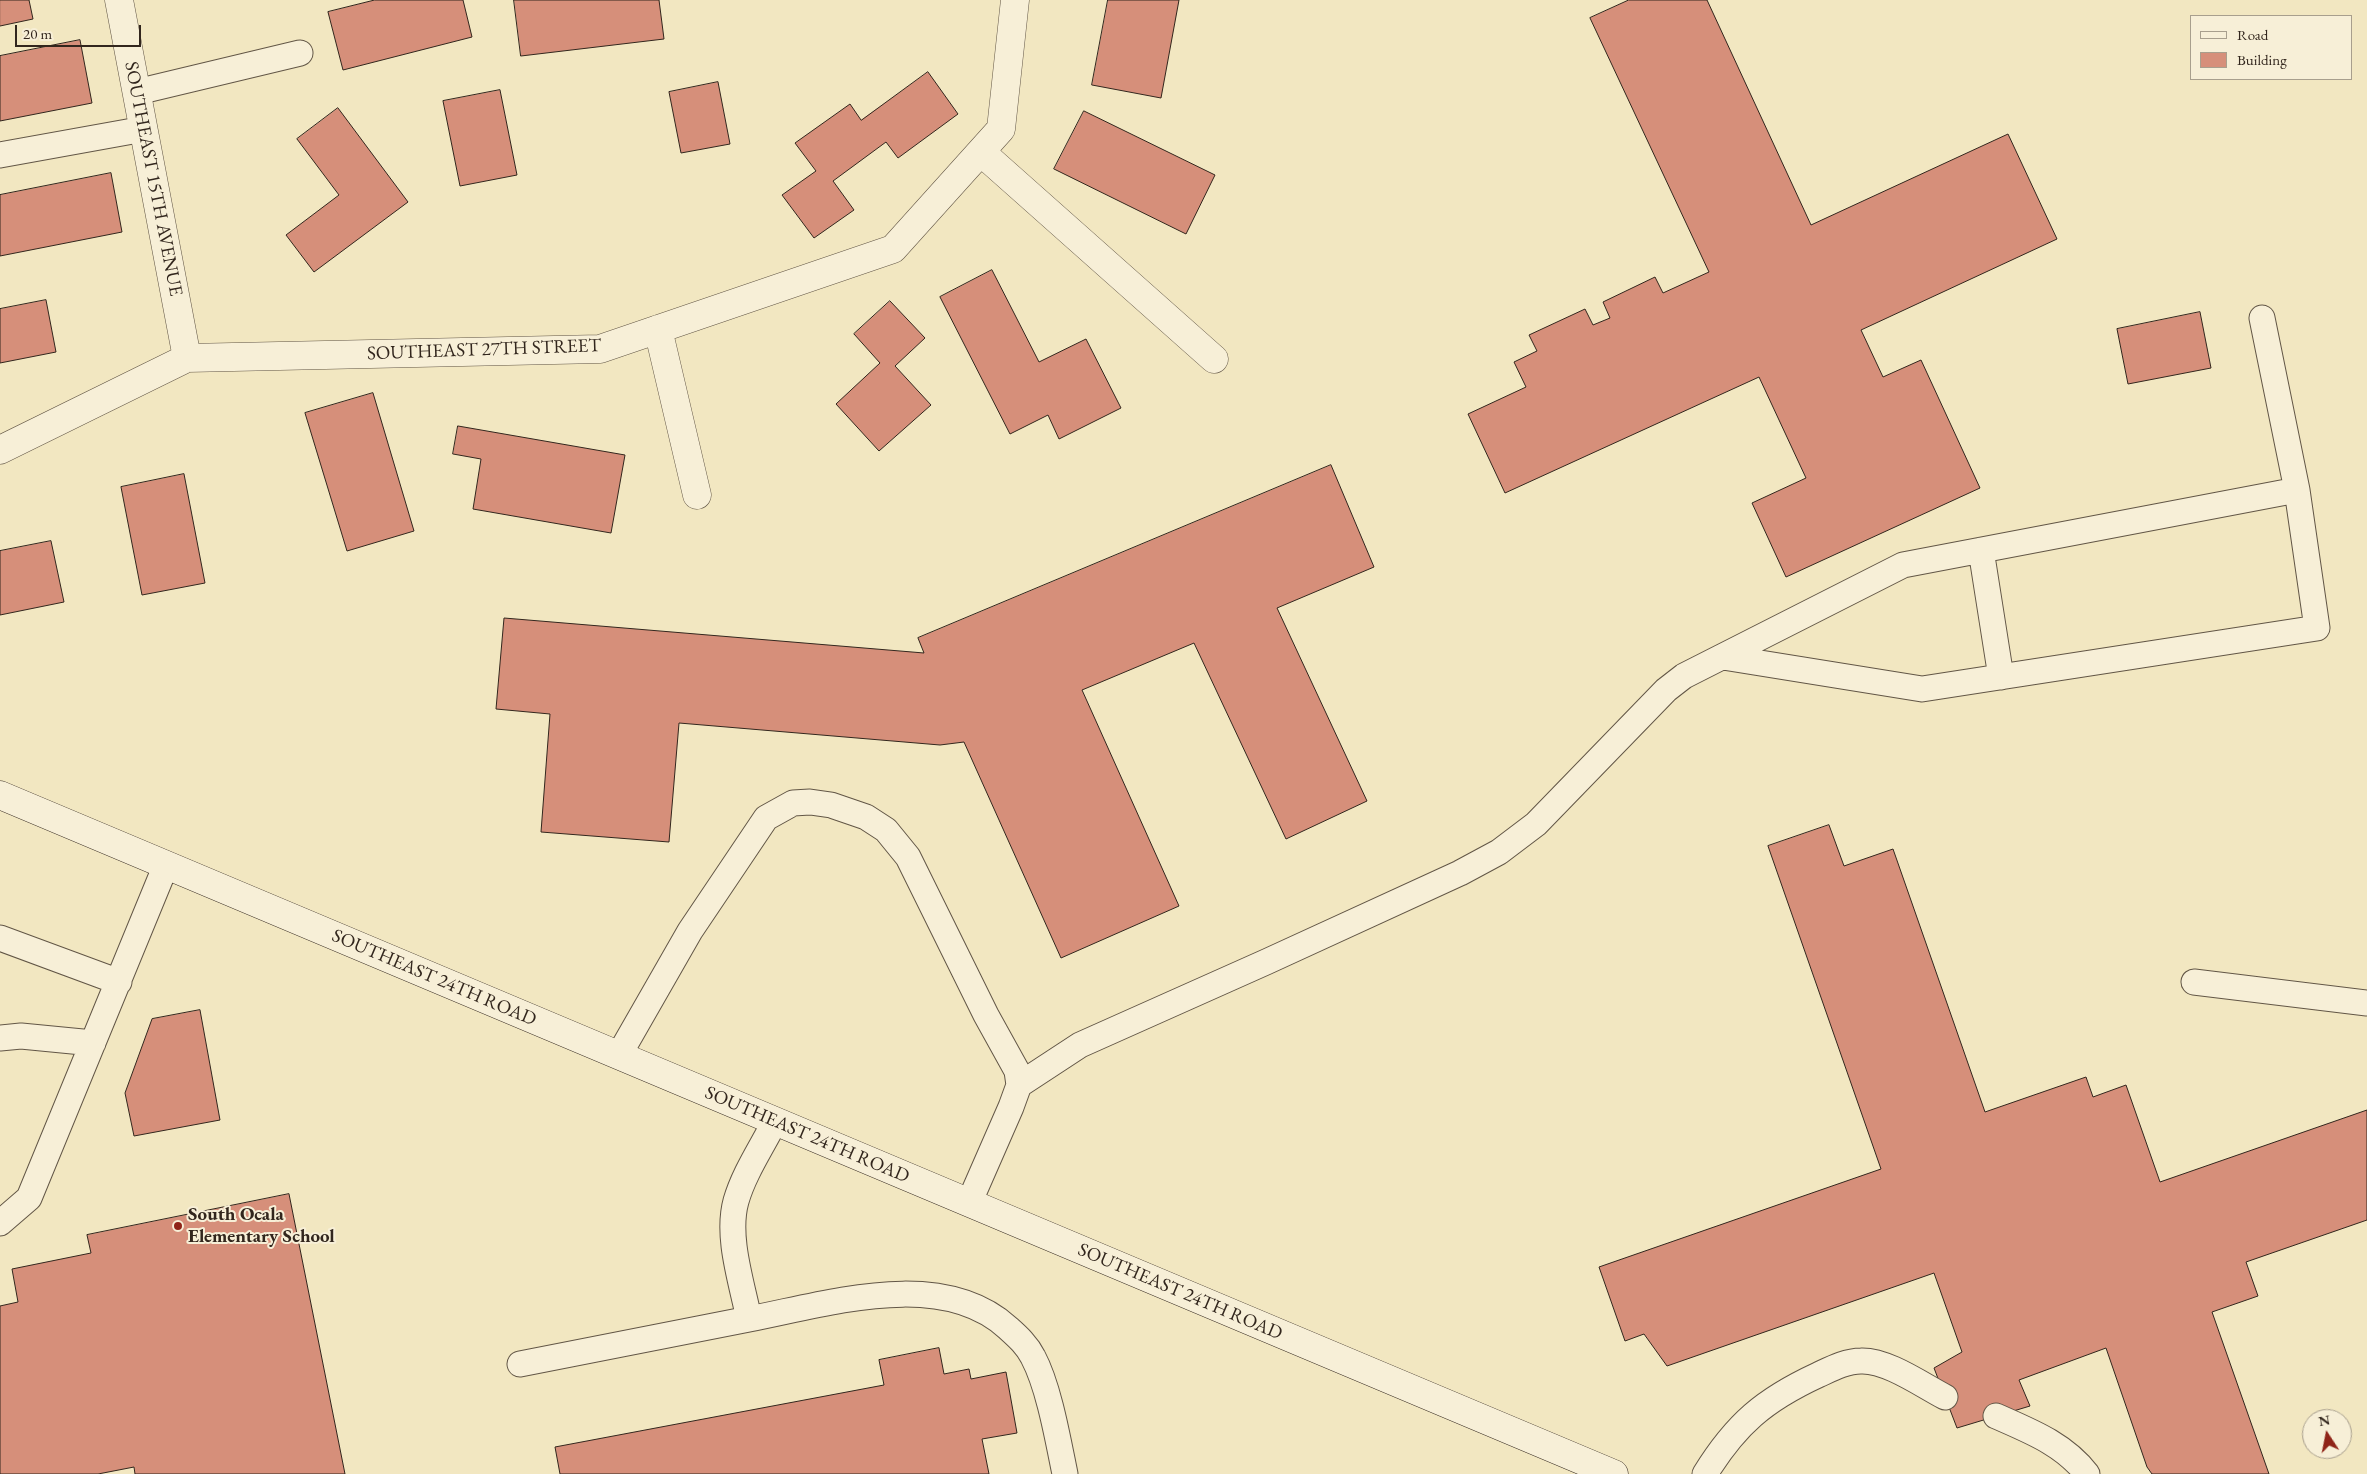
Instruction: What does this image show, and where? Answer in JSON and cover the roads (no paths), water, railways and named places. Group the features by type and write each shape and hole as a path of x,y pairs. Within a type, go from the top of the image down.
{"street":[{"name":"SOUTHEAST 15TH AVENUE","path":"119,0 187,358"},
{"name":"SOUTHEAST 27TH STREET","path":"0,450 187,358 600,349 893,249 1001,129 1015,0"},
{"path":"981,152 1214,359"},
{"path":"658,329 697,495"},
{"name":"SOUTHEAST 24TH ROAD","path":"0,795 1614,1474"}],"lane":[{"path":"137,92 300,53"},
{"path":"0,155 144,130"},
{"path":"1723,657 1922,689 2317,628 2297,490 2262,318"},
{"path":"1019,1085 1054,1060 1095,1037 1266,962 1453,876 1499,852 1536,824 1666,690 1684,676 1903,565 2297,490"},
{"path":"1981,550 2001,677"},
{"path":"619,1056 690,931 754,833 766,818 793,804 810,802 831,805 866,817 886,830 908,857 986,1015 1017,1071 1019,1085 969,1203"},
{"path":"0,1223 29,1198 166,865"},
{"path":"0,938 119,982"},
{"path":"2194,982 2367,1002"},
{"path":"0,1038 21,1036 93,1043"},
{"path":"749,1319 734,1244 733,1219 736,1202 743,1183 775,1121"},
{"path":"520,1364 839,1302 900,1294 944,1297 981,1309 996,1317 1023,1341 1034,1358 1056,1429 1065,1474"},
{"path":"1705,1474 1724,1443 1751,1416 1774,1398 1802,1382 1847,1363 1862,1361 1882,1365 1945,1397"},
{"path":"1996,1416 2044,1438 2063,1450 2077,1461 2087,1474"}],"place":[{"name":"South Ocala Elementary School","path":"178,1226"}]}
